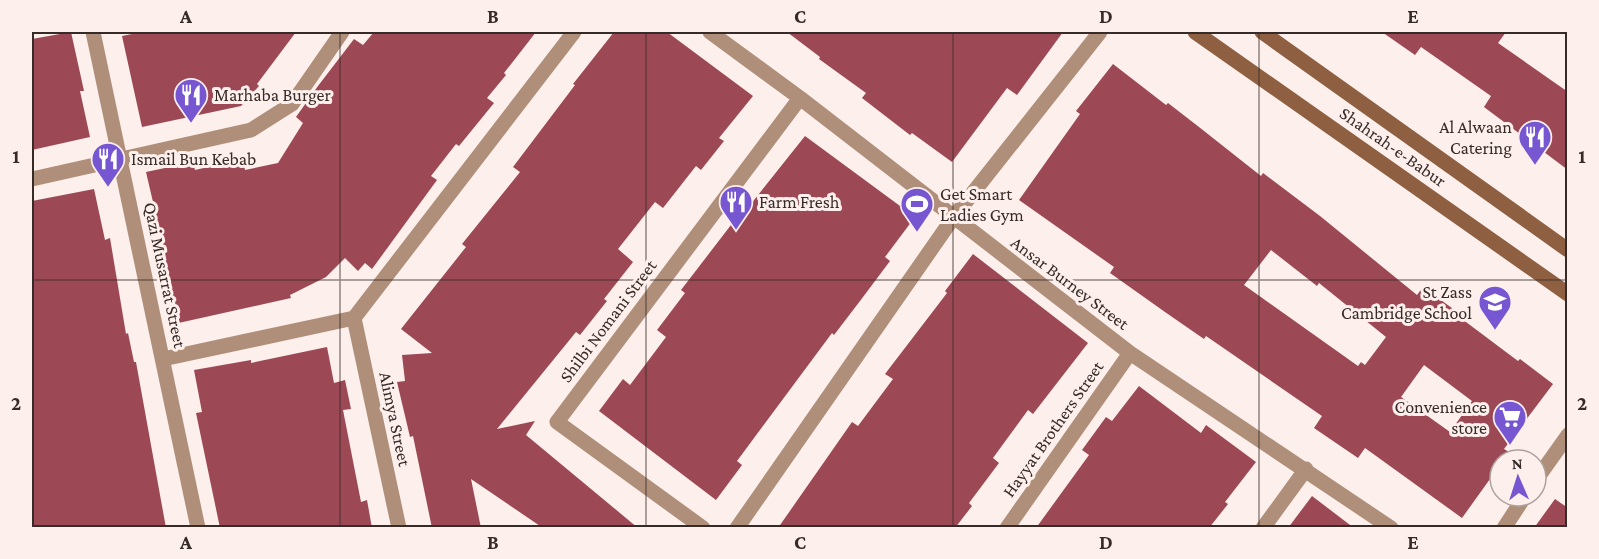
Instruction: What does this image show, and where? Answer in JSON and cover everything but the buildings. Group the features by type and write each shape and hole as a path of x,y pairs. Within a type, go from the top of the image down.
{"main road":[{"name":"Shahrah-e-Babur","path":"1262,32 1568,250"},
{"name":"Shahrah-e-Babur","path":"1205,34 1568,294"}],"street":[{"name":"Qazi Musarrat Street","path":"93,32 198,528"},
{"path":"32,179 251,130 292,104 342,32"},
{"path":"163,359 354,318 574,32"},
{"name":"Ansar Burney Street","path":"710,32 800,98 1130,353 1390,528"},
{"path":"737,528 953,218 1100,32"},
{"name":"Shilbi Nomani Street","path":"703,528 556,422 800,98"},
{"name":"Alimya Street","path":"354,318 399,528"},
{"name":"Hayyat Brothers Street","path":"1007,528 1130,353"},
{"path":"1548,463 1568,435"},
{"path":"1263,528 1306,470"},
{"path":"1504,528 1517,508"}],"place":[{"name":"Marhaba Burger","path":"191,124"},
{"name":"Al Alwaan Catering","path":"1535,166"},
{"name":"Ismail Bun Kebab","path":"108,188"},
{"name":"Farm Fresh","path":"736,231"},
{"name":"Get Smart Ladies Gym","path":"917,233"},
{"name":"St Zass Cambridge School","path":"1495,331"},
{"name":"Convenience store","path":"1510,446"}]}
